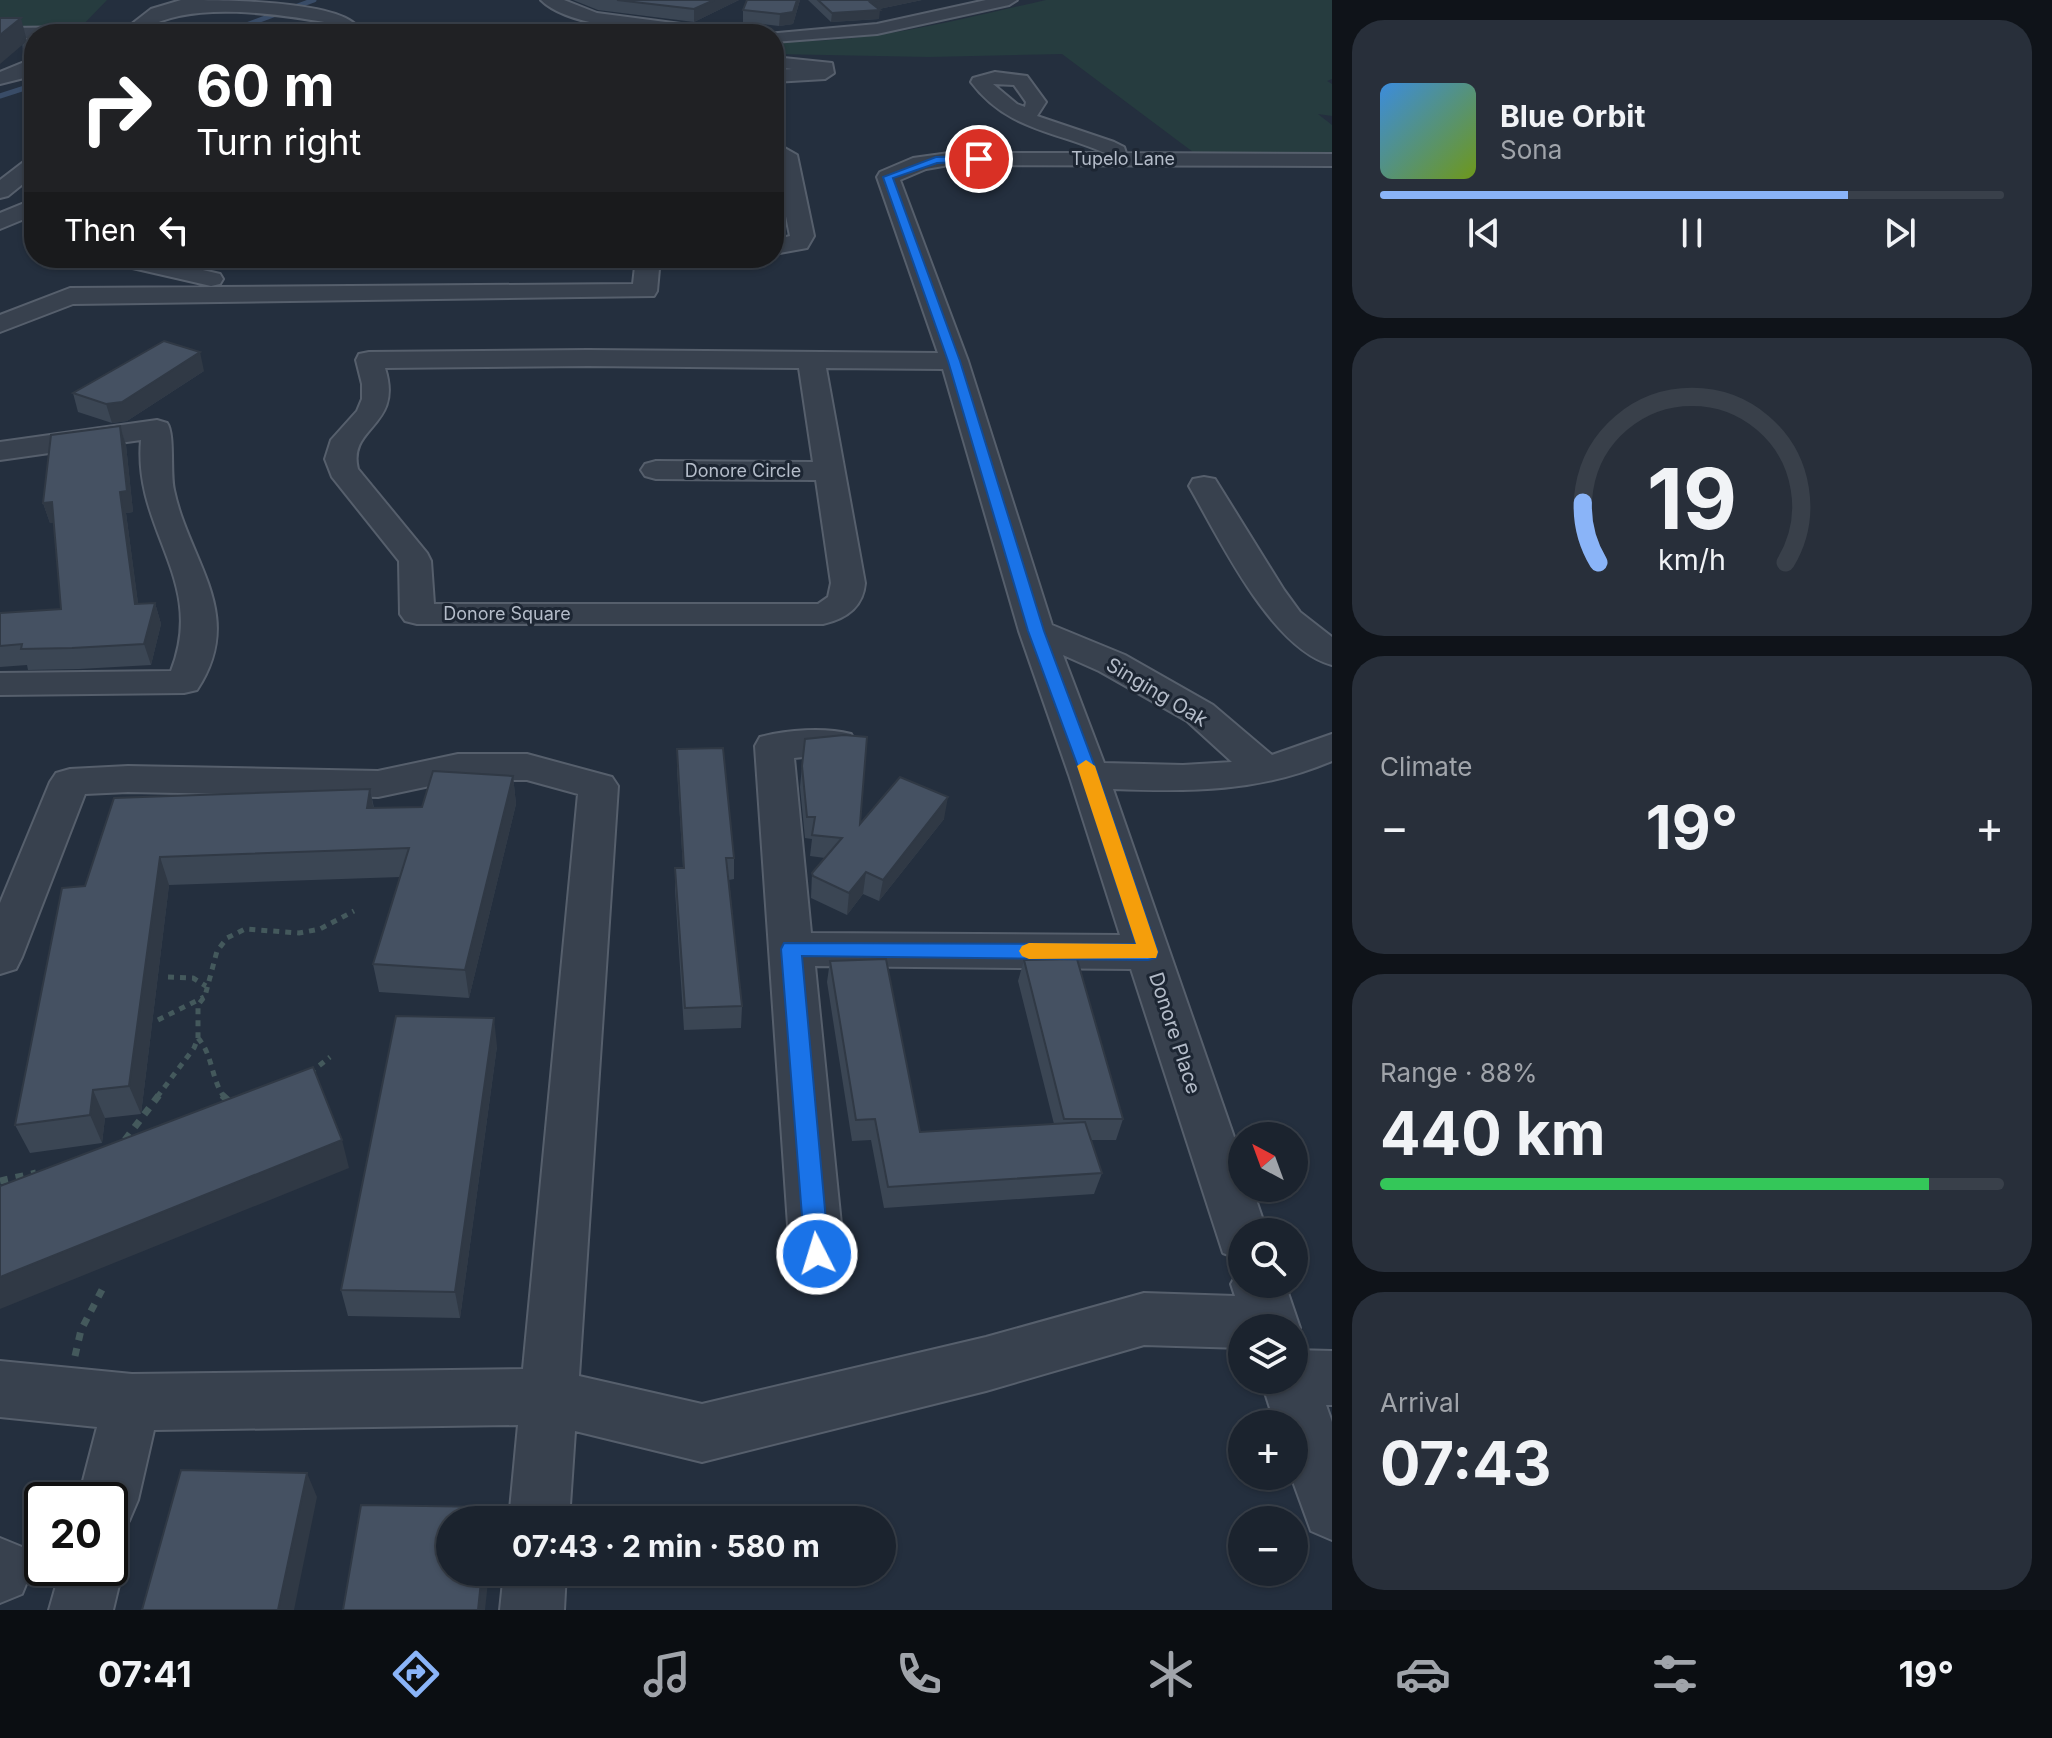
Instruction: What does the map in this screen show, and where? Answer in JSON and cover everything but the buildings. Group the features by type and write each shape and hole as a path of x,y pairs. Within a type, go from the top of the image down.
{"street":[{"path":"549,0 594,18 641,24"},
{"path":"948,0 973,8"},
{"path":"784,36 877,29 1009,0"},
{"path":"138,24 143,18 170,7 206,1 263,6 340,20 345,24"},
{"path":"105,24 112,16"},
{"path":"784,62 815,63 825,67 825,73 812,76 784,76"},
{"path":"0,78 24,70"},
{"path":"1024,117 1093,140 1131,159"},
{"path":"784,154 802,236 799,243 784,245"},
{"name":"Tupelo Lane","path":"916,165 949,159 1323,160"},
{"path":"1323,160 1332,179"},
{"name":"Donore Place","path":"916,165 888,177 954,361 1036,631 1089,775 1236,1218"},
{"path":"0,191 24,173"},
{"path":"0,222 24,211"},
{"path":"70,296 87,278 106,268"},
{"path":"164,268 205,277 253,294"},
{"path":"0,324 70,296 645,291 647,268"},
{"name":"Donore Square","path":"811,360 848,594 835,609 823,614 417,614 415,561 411,553 343,471 340,463 342,443 373,409 376,401 377,390 369,360 811,360 954,361"},
{"path":"0,451 157,429 153,463 161,504 186,559 201,616 198,649 184,682 0,684"},
{"name":"Donore Circle","path":"656,470 830,471"},
{"path":"1204,486 1278,606 1288,619 1332,654"},
{"name":"Singing Oak","path":"1036,631 1112,663 1200,713 1267,771"},
{"path":"817,1254 774,746 837,743"},
{"path":"1089,775 1216,778 1267,771 1297,763 1332,746"},
{"path":"0,957 70,782 128,779 378,784 458,767 527,767 598,786 540,1506"},
{"path":"791,949 1148,952"},
{"path":"0,1389 132,1402 549,1397 702,1433 986,1364 1144,1319 1267,1312"},
{"path":"1308,1379 1332,1378"},
{"path":"1297,1394 1332,1510"},
{"path":"112,1482 132,1402"},
{"path":"81,1610 87,1586"},
{"path":"532,1610 534,1586"}],"path":[{"path":"117,1153 157,1094 194,1048 198,1038 198,1005 205,996 217,951 227,938 245,929 299,933 320,929 354,911"},
{"path":"168,977 193,978 206,986"},
{"path":"158,1020 205,996"},
{"path":"198,1038 211,1056 218,1090 231,1103 242,1099"},
{"path":"306,1076 330,1057"},
{"path":"0,1181 40,1172"},
{"path":"66,1396 81,1330 105,1284"}],"green space":[{"path":"0,0 107,0 84,24 24,24 24,30 0,30"},
{"path":"1046,0 1332,0 1332,79 1327,81 1332,84 1332,116 1318,114 1332,125 1332,155 1197,155 1062,54 929,57 784,54 784,41 843,39 945,23"}],"waterway":[{"path":"249,24 314,0"},
{"path":"0,96 24,88"}],"slow traffic":[{"path":"1029,951 1148,952 1086,766"}],"route":[{"path":"817,1254 791,949 1148,952 1089,775 1036,631 954,361 888,177 936,160 979,159"}]}
